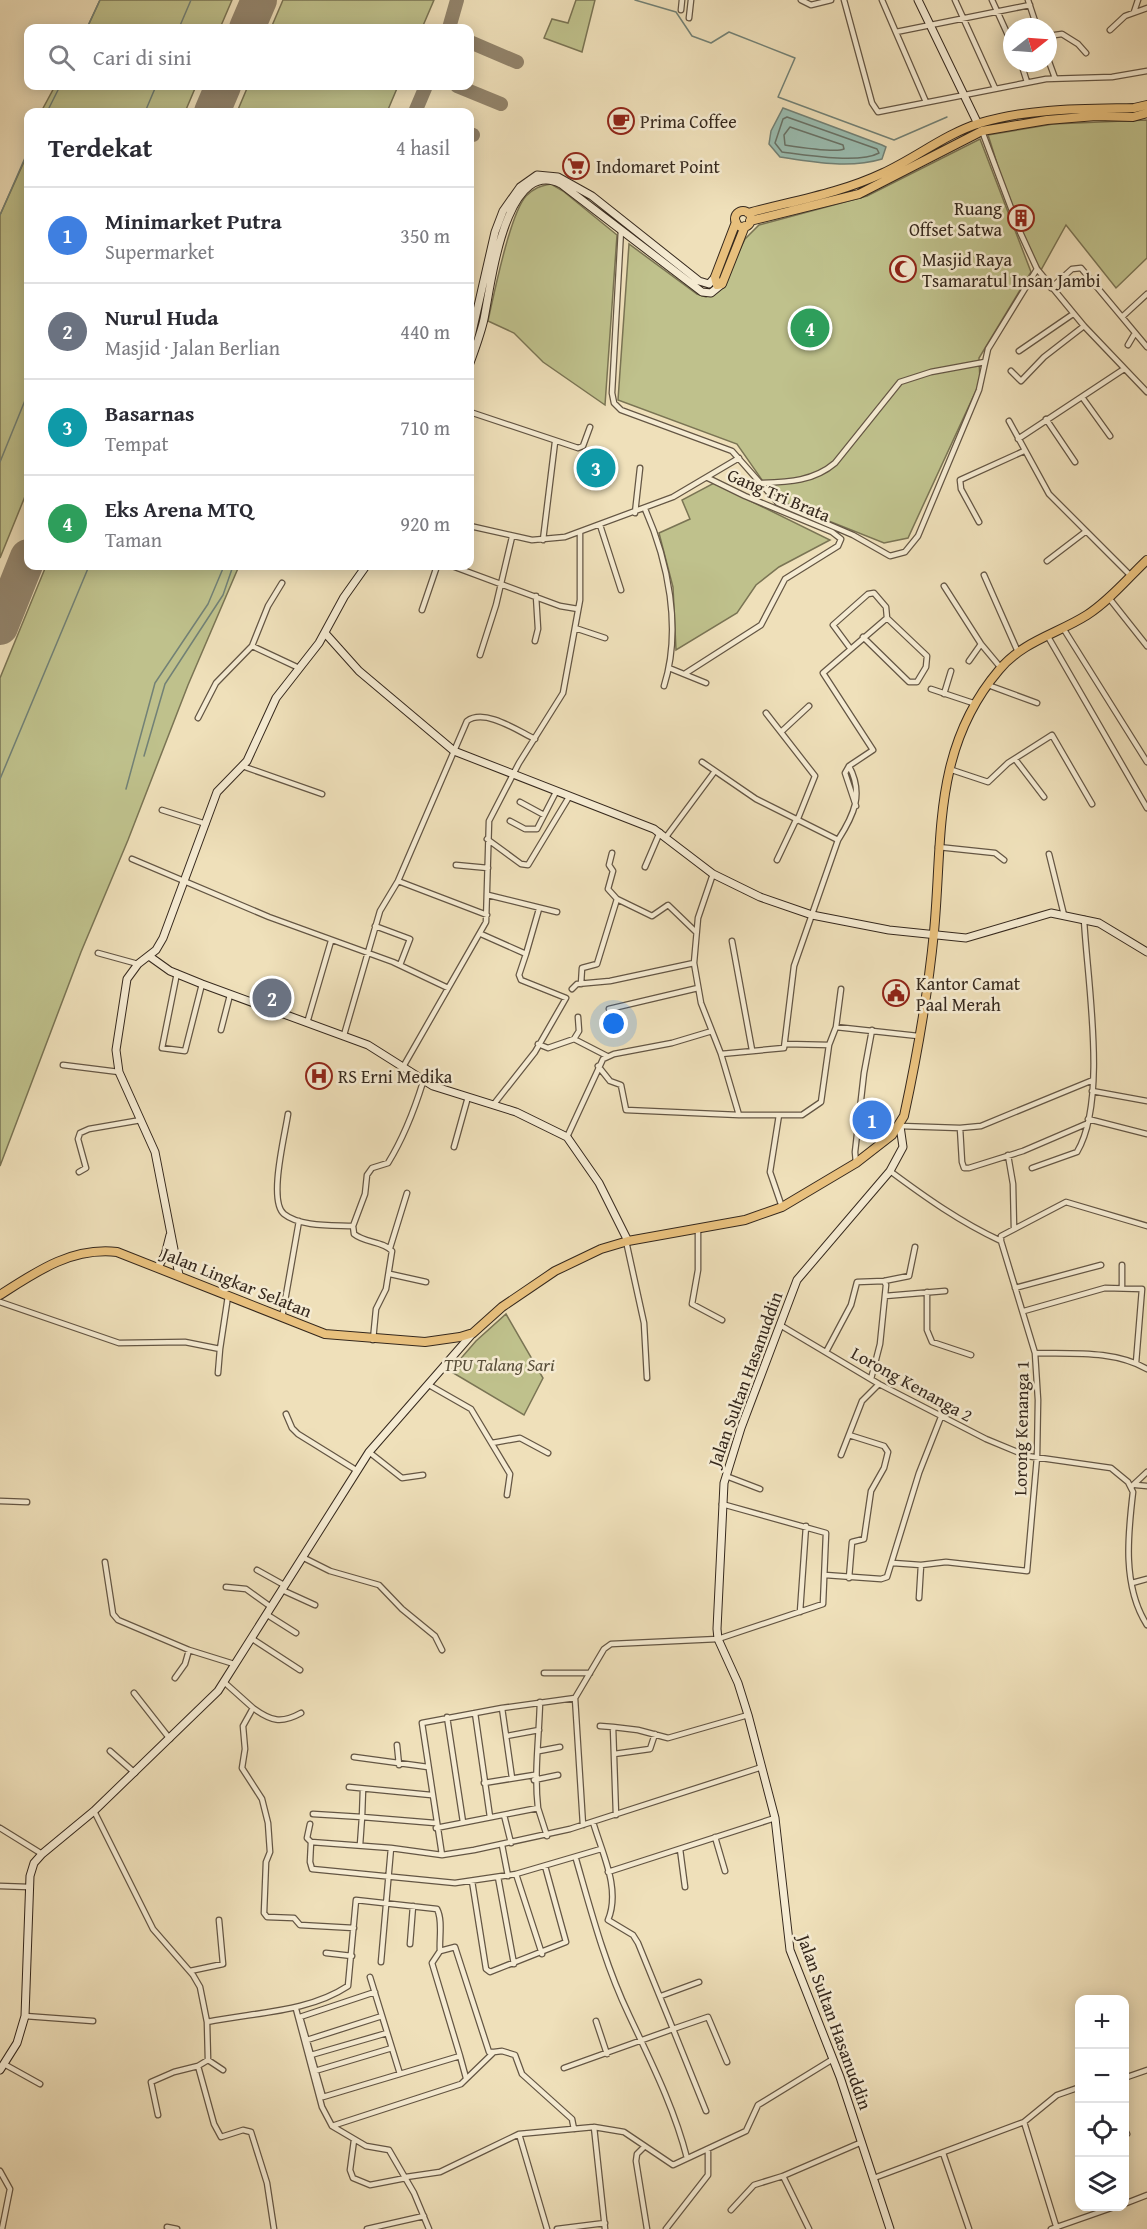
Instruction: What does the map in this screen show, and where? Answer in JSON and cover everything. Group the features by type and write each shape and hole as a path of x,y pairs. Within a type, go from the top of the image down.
{"highway":[{"path":"735,222 859,194 980,127 1047,115 1147,105"},
{"path":"1047,115 1133,117 1147,113"},
{"path":"739,212 748,220 722,284 717,285 715,277 735,217 739,212"},
{"path":"473,1333 502,1307 560,1268 627,1241 758,1216 782,1207 856,1163 900,1126 907,1104 933,936 941,808 949,769 960,734 988,686 1001,668 1018,652 1047,634 1085,617 1109,598 1147,560"},
{"name":"Jalan Lingkar Selatan","path":"0,1294 53,1264 88,1251 117,1252 325,1334 373,1340 425,1342 473,1333"}],"street":[{"path":"681,10 682,0"},
{"path":"689,18 691,0"},
{"path":"801,0 811,4 831,0"},
{"path":"844,0 875,110 886,111 1027,82 1055,78 1112,78 1147,71"},
{"path":"882,0 926,102"},
{"path":"918,0 980,127 1037,269 1073,314 1147,392"},
{"path":"955,0 995,88"},
{"path":"992,0 1003,25"},
{"path":"1134,12 1138,0"},
{"path":"896,32 997,12 1029,3 1034,18"},
{"path":"1110,30 1125,16 1147,8"},
{"path":"1057,35 1062,34 1086,53"},
{"path":"1024,72 1027,82"},
{"path":"1053,72 1055,78"},
{"path":"474,324 495,232 507,202 531,178 543,175 558,177 699,280 709,284 715,277"},
{"path":"474,348 483,323 502,234 513,204 530,184 548,179 590,199 621,230 702,292 711,293 722,284"},
{"path":"621,230 612,399 621,410 732,452 762,483 774,500 783,506 853,535 888,556 904,554 918,536 979,390 992,342 1037,269"},
{"path":"1051,288 1072,270 1081,268 1147,347"},
{"path":"1122,317 1147,294"},
{"path":"1019,351 1073,314"},
{"path":"1011,371 1021,381 1044,357 1084,326"},
{"path":"1128,345 1135,333"},
{"path":"762,483 814,477 825,472 836,463 900,382 931,372 985,362"},
{"path":"1018,439 1124,369"},
{"path":"1082,397 1110,436"},
{"path":"474,413 555,442 581,448 590,427"},
{"path":"1046,419 1075,462"},
{"path":"1009,422 1049,495 1131,576"},
{"path":"543,540 555,442"},
{"path":"979,522 961,489 960,480 1024,451"},
{"path":"474,527 512,537 543,540 580,533 645,509 708,478 739,458"},
{"path":"635,513 640,468"},
{"name":"Gang Tri Brata","path":"686,673 761,625 785,579 838,546 841,539 832,532 708,478"},
{"path":"645,509 665,558 669,584 669,668 664,686"},
{"path":"600,525 621,591"},
{"path":"1047,561 1085,532"},
{"path":"403,1067 481,934 487,915 488,839 491,815 513,774 563,693 578,609 580,533"},
{"path":"480,655 512,537"},
{"path":"179,1275 161,1174 141,1120 119,1072 116,1050 127,978 163,938 216,792 242,766 257,742 276,698 325,633 344,597 363,570"},
{"path":"422,610 436,570"},
{"path":"464,570 560,606 578,609"},
{"path":"984,575 1018,652"},
{"path":"198,718 216,684 252,646 268,606 282,583"},
{"path":"944,586 981,644 1001,668"},
{"path":"850,648 833,625 868,594 877,595 886,607 887,618 927,656 928,661 917,682 909,682 863,637"},
{"path":"535,641 538,629 536,596"},
{"path":"1109,598 1147,646"},
{"path":"856,806 845,773 849,766 871,752 873,747 824,673 887,618"},
{"path":"1063,627 1147,762"},
{"path":"575,628 605,638"},
{"path":"325,633 359,671 454,751 569,797 629,817 663,835 713,874 760,897 812,915 933,936 977,937 1051,913 1099,923 1147,952"},
{"path":"1047,634 1147,808"},
{"path":"969,662 981,644"},
{"path":"252,646 299,668"},
{"path":"669,668 706,683"},
{"path":"944,694 951,671"},
{"path":"988,686 1036,703"},
{"path":"931,689 976,704"},
{"path":"781,732 809,706"},
{"path":"766,713 815,776 777,860"},
{"path":"344,1035 380,912 398,880 467,721 474,717 494,720 535,739"},
{"path":"949,769 988,782 1015,759 1052,735 1092,804"},
{"path":"1015,759 1044,797"},
{"path":"702,762 756,799 838,840"},
{"path":"242,766 322,794"},
{"path":"721,1054 782,1049 786,1044 794,966 838,840 856,806 856,783 849,766"},
{"path":"645,867 663,835 716,771"},
{"path":"510,820 534,831 539,828 556,792"},
{"path":"488,839 521,864 528,865 569,797"},
{"path":"520,802 544,815"},
{"path":"162,810 206,824"},
{"path":"938,848 995,853 1004,860"},
{"path":"612,853 609,865 613,871 608,889 617,898 652,916 668,905 696,932"},
{"path":"1050,854 1064,915"},
{"path":"132,859 331,941 400,965 448,988"},
{"path":"456,865 488,868"},
{"path":"713,874 696,932 694,963 698,988 739,1115"},
{"path":"398,880 487,915"},
{"path":"488,895 557,912"},
{"path":"581,984 582,968 597,964 617,898"},
{"path":"494,1104 538,1044 566,998 520,978 539,909"},
{"path":"1032,1168 1077,1152 1087,1121 1093,1080 1084,919"},
{"path":"375,926 410,939 400,965"},
{"path":"481,934 525,954"},
{"path":"307,1023 331,941"},
{"path":"732,941 752,1050"},
{"path":"99,953 138,964"},
{"path":"148,956 202,984 344,1035 383,1052 423,1082 494,1104 567,1137 599,1183 627,1241 644,1323 647,1378"},
{"path":"573,989 581,984 610,981 694,963"},
{"path":"177,973 162,1048 185,1051 202,984"},
{"path":"609,1009 698,988"},
{"path":"598,1066 610,1080 621,1085 626,1110 802,1115 821,1102 829,1045 836,1027 841,989"},
{"path":"220,1030 230,995"},
{"path":"538,1044 548,1048 574,1039 579,1031 578,1017"},
{"path":"836,1027 918,1036"},
{"path":"856,1163 855,1152 864,1073 872,1030"},
{"path":"567,1137 598,1066 607,1056 672,1043 712,1031"},
{"path":"574,1039 607,1056"},
{"path":"786,1044 829,1045"},
{"path":"63,1065 119,1072"},
{"path":"900,1126 960,1128 981,1126 1093,1080"},
{"path":"390,1248 358,1238 354,1234 353,1226 365,1194 367,1175 372,1168 388,1163 400,1144 412,1119 423,1082"},
{"path":"1092,1091 1147,1101"},
{"path":"454,1147 468,1096"},
{"path":"288,1114 276,1196 277,1204 285,1215 299,1221 353,1226"},
{"path":"779,1115 771,1172 782,1207"},
{"path":"79,1172 86,1168 78,1139 80,1133 89,1129 141,1120"},
{"path":"960,1128 964,1168 1008,1155 1087,1121 1147,1134"},
{"name":"Jalan Sultan Hasanuddin","path":"890,2229 833,2059 790,1950 775,1818 738,1683 718,1639 722,1504 726,1476 779,1325 797,1280 890,1171 903,1147 900,1126"},
{"path":"1008,1155 1013,1184 1014,1229"},
{"path":"890,1171 934,1204 973,1228 1001,1241 1001,1236 1070,1202 1147,1226"},
{"path":"373,1340 376,1309 386,1289 390,1274 393,1256 390,1248 407,1193"},
{"path":"282,1318 299,1221"},
{"path":"698,1229 698,1270 692,1304 722,1320"},
{"path":"158,1267 165,1255 171,1230"},
{"name":"Lorong Kenanga 1","path":"921,1565 946,1562 1027,1571 1037,1457 1035,1353 1001,1241"},
{"path":"825,1352 851,1305 857,1282 884,1281 909,1276 915,1247"},
{"path":"1015,1288 1101,1265"},
{"path":"1122,1265 1122,1286"},
{"path":"390,1274 426,1282"},
{"path":"871,1379 879,1352 885,1296 884,1281"},
{"path":"1024,1311 1105,1288 1122,1286 1145,1289 1136,1363"},
{"path":"885,1296 945,1291"},
{"path":"927,1292 927,1330 932,1342 971,1355"},
{"path":"218,1373 228,1296"},
{"path":"0,1302 119,1343 185,1342 220,1349"},
{"name":"Lorong Kenanga 2","path":"779,1325 879,1384 987,1439 1027,1456 1111,1468 1133,1486"},
{"path":"40,2084 2,2067 21,2035 25,2016 29,1887 32,1869 42,1854 135,1773 224,1682 356,1470 369,1452 473,1333"},
{"path":"1035,1353 1109,1356 1136,1363 1147,1370"},
{"path":"841,1455 862,1401 879,1384"},
{"path":"429,1385 471,1409 510,1474 507,1495"},
{"path":"286,1414 292,1428 298,1434 356,1470"},
{"path":"825,1575 884,1579 893,1563 919,1473 941,1417"},
{"path":"849,1435 884,1446 888,1456 872,1491 864,1539 852,1542 849,1578"},
{"path":"492,1443 519,1438 548,1453"},
{"path":"369,1452 399,1477 423,1475"},
{"path":"1147,1472 1133,1486 1128,1546 1132,1583 1147,1624"},
{"path":"726,1476 760,1489"},
{"path":"1133,1486 1147,1486"},
{"path":"0,1501 27,1502"},
{"path":"583,1825 575,1698 603,1649 609,1644 718,1639 823,1604 826,1533 806,1526 752,1515 722,1504"},
{"path":"800,1612 806,1526"},
{"path":"302,1557 330,1571 379,1585 402,1609 435,1636 442,1650"},
{"path":"105,1562 115,1617 189,1650 234,1664"},
{"path":"893,1563 921,1565 919,1598"},
{"path":"257,1570 315,1605"},
{"path":"1132,1583 1147,1579"},
{"path":"226,1587 246,1589 271,1607"},
{"path":"266,1614 296,1633"},
{"path":"251,1638 300,1670"},
{"path":"174,1678 185,1664 189,1650"},
{"path":"544,1673 590,1673"},
{"path":"224,1682 268,1719 286,1722 301,1713"},
{"path":"134,1694 170,1739"},
{"path":"442,1855 421,1724 447,1717 575,1698"},
{"path":"540,1702 539,1751 534,1777 538,1808 547,1836"},
{"path":"253,1708 243,1726 245,1749 242,1768 262,1799 268,1823 270,1852 266,1862 264,1913 267,1917 294,1918 300,1925 354,1928"},
{"path":"502,1708 512,1778"},
{"path":"475,1713 490,1817"},
{"path":"600,1726 656,1734 668,1738 748,1715"},
{"path":"447,1717 464,1822"},
{"path":"613,1727 616,1815"},
{"path":"507,1736 539,1730"},
{"path":"614,1754 650,1749 656,1734"},
{"path":"397,1744 399,1765"},
{"path":"539,1751 560,1747"},
{"path":"110,1751 135,1773"},
{"path":"354,1757 399,1765 428,1767"},
{"path":"310,1824 307,1838 311,1842 391,1848 442,1855 547,1836 762,1767"},
{"path":"484,1783 512,1778 558,1775"},
{"path":"349,1787 431,1795"},
{"path":"360,1845 363,1789"},
{"path":"313,1814 436,1826 538,1808"},
{"path":"94,1811 153,1929 190,1971 200,1987 207,2022 208,2060"},
{"path":"504,1815 511,1843"},
{"path":"608,1872 775,1818"},
{"path":"593,1822 612,1887 613,1905 608,1920"},
{"path":"0,1828 42,1854"},
{"path":"715,1837 725,1871"},
{"path":"311,1842 312,1869 454,1883 516,1874 576,1859 601,1849"},
{"path":"502,1845 508,1875"},
{"path":"381,1962 391,1848"},
{"path":"680,1849 685,1887"},
{"path":"576,1859 594,1925 628,2014 642,2040 677,2121 687,2158"},
{"path":"472,1881 487,1971 542,1954 566,1942 545,1866"},
{"path":"516,1874 542,1954"},
{"path":"498,1877 514,1964"},
{"path":"0,1886 29,1887"},
{"path":"207,2022 258,2012 296,2009 348,1986 356,1900 437,1909 441,1916 438,1934 440,1951 432,1963 466,2078"},
{"path":"410,1944 413,1906"},
{"path":"190,1971 223,1964 219,1920"},
{"path":"594,1925 608,1920"},
{"path":"608,1920 633,1935 661,1996 706,2112"},
{"path":"440,1951 456,1947 489,2052 502,2051 515,2055 522,2074 572,2119 574,2129"},
{"path":"326,1953 351,1956"},
{"path":"370,1977 400,2074"},
{"path":"661,1996 699,1982"},
{"path":"321,2098 300,2017 375,1992"},
{"path":"296,2009 321,2098 332,2126 366,2146 388,2150 406,2177 429,2229"},
{"path":"25,2016 93,2020"},
{"path":"307,2040 382,2016"},
{"path":"564,2068 708,2017 727,2062"},
{"path":"597,2021 607,2054"},
{"path":"311,2055 387,2033"},
{"path":"315,2071 392,2048"},
{"path":"332,2126 461,2084 494,2052"},
{"path":"321,2098 460,2056"},
{"path":"354,2140 350,2170 353,2178 370,2185 440,2172 519,2134 594,2127 624,2132 669,2164 746,2131 758,2105 833,2059"},
{"path":"158,2115 151,2082 174,2072 198,2066 208,2060"},
{"path":"208,2060 223,2070"},
{"path":"198,2066 218,2134 226,2137 243,2130 251,2132 267,2183 274,2229"},
{"path":"1129,2077 1147,2070"},
{"path":"874,2178 944,2154 1024,2122 1057,2095 1075,2089"},
{"path":"1024,2122 1055,2228 1099,2211"},
{"path":"557,2229 605,2226 594,2127"},
{"path":"519,2134 547,2229"},
{"path":"731,2210 754,2185 783,2176 862,2141"},
{"path":"644,2147 636,2157 647,2229"},
{"path":"666,2229 708,2175 708,2149"},
{"path":"944,2154 969,2229"},
{"path":"0,2171 10,2189 2,2229"},
{"path":"783,2176 809,2229"},
{"path":"1129,2202 1147,2195"},
{"path":"368,2229 424,2216"},
{"path":"167,2227 177,2229"}],"green space":[{"path":"100,0 232,0 222,24 89,24"},
{"path":"283,0 434,0 424,24 273,24"},
{"path":"576,0 595,0 582,52 544,38 552,19 568,23"},
{"path":"53,90 194,90 187,108 43,108"},
{"path":"246,90 396,90 389,108 239,108"},
{"path":"1147,120 1147,258 1116,288 1066,225 1041,270 1016,222 988,135 1053,124"},
{"path":"980,139 1031,272 979,358 980,382 908,538 884,543 776,500 737,444 618,400 629,244 697,294 706,297 721,289 745,239 759,225 867,196"},
{"path":"24,162 24,499 0,558 0,215"},
{"path":"551,184 617,235 605,405 543,362 514,333 488,321 503,255 520,205 532,191"},
{"path":"714,483 830,540 779,567 756,585 737,613 676,650 673,587 659,533 690,519 682,500"},
{"path":"44,570 237,570 188,685 128,840 81,952 0,1166 0,678"},
{"name":"TPU Talang Sari","path":"506,1314 543,1378 524,1415 450,1371 476,1341"}],"water":[{"path":"783,108 886,147 882,159 844,164 780,157 769,144 771,131"}],"waterway":[{"path":"89,24 100,0"},
{"path":"181,24 191,0"},
{"path":"635,0 676,12 692,36 711,43 729,32 795,58 778,97 894,140 947,117"},
{"path":"49,108 58,90"},
{"path":"147,108 154,90"},
{"path":"0,215 24,160"},
{"path":"0,462 24,403"},
{"path":"0,779 87,570"},
{"path":"126,789 155,683 208,604 222,570"},
{"path":"144,756 165,684 223,595 232,570"}],"taxiway":[{"path":"450,24 457,0"},
{"path":"474,44 517,62"},
{"path":"417,108 424,90"},
{"path":"467,90 501,104"}],"runway":[{"path":"249,24 259,0"},
{"path":"214,108 221,90"},
{"path":"0,627 24,567"}],"place":[{"name":"Prima Coffee","path":"621,121"},
{"name":"Indomaret Point","path":"576,166"},
{"name":"Ruang Offset Satwa","path":"1021,218"},
{"name":"Masjid Raya Tsamaratul Insan Jambi","path":"903,269"},
{"name":"Eks Arena MTQ","path":"810,328"},
{"name":"Basarnas","path":"596,468"},
{"name":"Kantor Camat Paal Merah","path":"896,993"},
{"name":"Nurul Huda","path":"272,998"},
{"name":"RS Erni Medika","path":"319,1076"},
{"name":"Minimarket Putra","path":"872,1120"}]}
